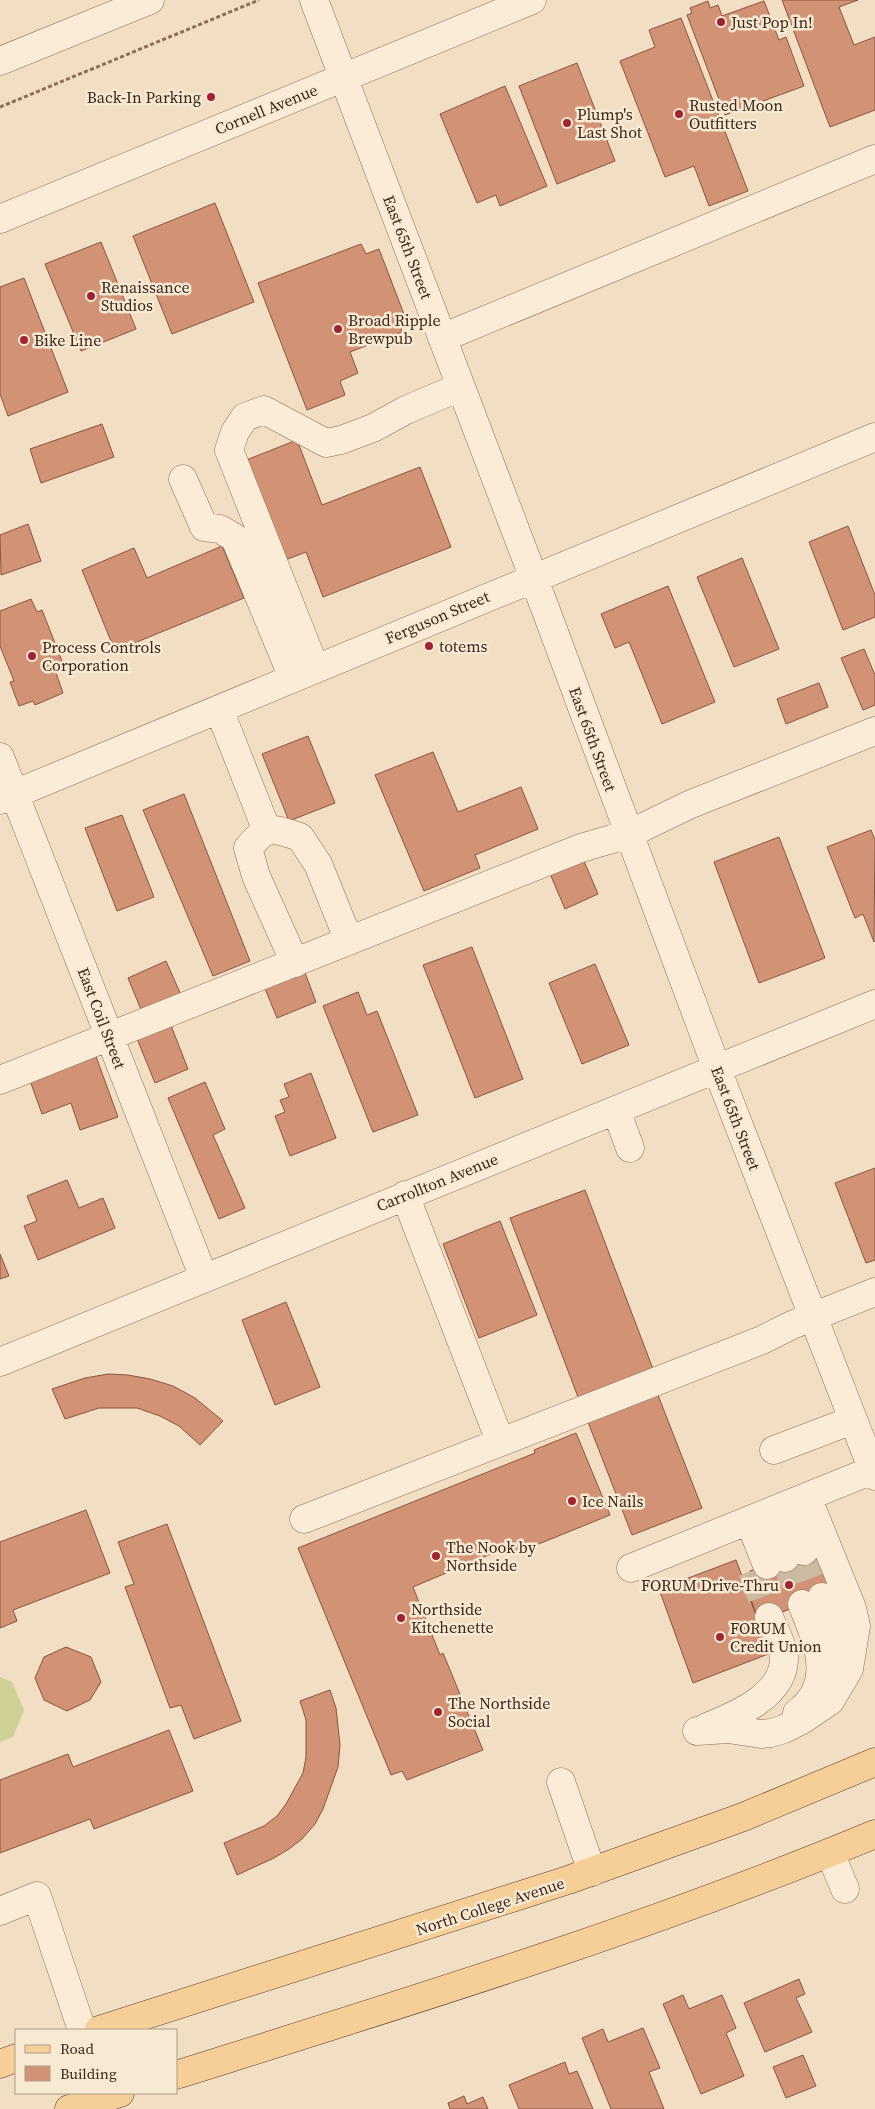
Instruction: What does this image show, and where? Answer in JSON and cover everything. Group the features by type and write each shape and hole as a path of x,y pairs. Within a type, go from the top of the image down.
{"main road":[{"name":"North College Avenue","path":"102,2029 592,1872 743,1817 875,1762"},
{"path":"178,2074 544,1957 697,1905 875,1834"},
{"path":"0,2064 15,2058"},
{"path":"83,2106 117,2094"}],"street":[{"path":"0,61 150,0"},
{"name":"East 65th Street","path":"314,0 717,1069 874,1473"},
{"name":"Cornell Avenue","path":"0,219 532,0"},
{"path":"442,338 875,159"},
{"path":"304,673 229,450 235,432 245,418 264,410 326,444 373,428 406,410 460,387"},
{"name":"Ferguson Street","path":"7,797 533,577 875,437"},
{"path":"183,480 204,527 220,529 235,538 268,614 304,673"},
{"path":"219,708 267,831"},
{"path":"0,1080 581,848 629,834 691,804 875,732"},
{"name":"East Coil Street","path":"0,757 7,797 109,1038 204,1278"},
{"path":"294,963 256,876 248,848 261,833 273,829 300,837 318,864 349,941"},
{"name":"Carrollton Avenue","path":"0,1362 875,1004"},
{"path":"616,1110 630,1148"},
{"path":"405,1195 500,1441"},
{"path":"304,1519 762,1340 875,1292"},
{"path":"774,1450 853,1420"},
{"path":"630,1568 769,1512 874,1473"},
{"path":"769,1512 777,1561 769,1512"},
{"path":"730,1723 761,1734 784,1729 830,1701 849,1670 856,1626 845,1588 769,1512"},
{"path":"794,1607 840,1650 842,1671 838,1690"},
{"path":"730,1723 770,1692 779,1678 794,1607"},
{"path":"696,1731 730,1723 772,1723 784,1719 804,1707 818,1688 820,1670 819,1648 794,1607"},
{"path":"560,1782 592,1872"},
{"path":"830,1853 845,1889"},
{"path":"0,1911 37,1896 82,2029"}],"path":[{"path":"0,107 259,0"}],"green space":[{"path":"0,1677 12,1682 24,1710 13,1737 0,1742"}],"building":[{"path":"782,0 858,0 839,7 854,45 875,37 875,110 830,127"},
{"path":"708,1 710,8 718,5 722,16 764,1 779,40 786,37 804,86 725,115 687,15 692,13 690,8"},
{"name":"Rusted Moon Outfitters","path":"681,18 748,191 709,206 694,166 665,177 620,61 655,47 649,30"},
{"name":"Plump's Last Shot","path":"577,63 615,161 557,184 519,86"},
{"path":"505,86 547,186 500,206 496,195 477,203 440,114"},
{"path":"215,203 254,302 172,334 133,236"},
{"name":"Renaissance Studios","path":"101,242 136,329 81,351 45,264"},
{"name":"Broad Ripple Brewpub","path":"361,244 366,254 379,249 407,322 400,325 402,332 350,352 358,373 340,381 345,395 307,410 258,283"},
{"name":"Bike Line","path":"24,278 68,392 8,416 0,394 0,287"},
{"path":"102,424 114,457 41,483 30,449"},
{"path":"297,440 322,505 420,467 451,547 323,597 306,552 280,562 241,462"},
{"path":"28,524 41,561 1,575 0,535"},
{"path":"848,526 875,595 875,617 843,630 809,542"},
{"path":"222,546 244,598 115,651 82,570 134,548 147,578"},
{"path":"742,558 779,649 734,667 697,577"},
{"path":"668,586 715,702 662,724 629,642 615,648 601,614"},
{"name":"Process Controls Corporation","path":"31,599 37,612 42,610 64,666 55,670 63,693 35,705 33,701 19,706 10,682 14,681 0,646 0,611"},
{"path":"864,649 875,675 875,705 863,710 841,658"},
{"path":"819,683 828,707 786,724 777,699"},
{"path":"308,736 335,803 289,821 262,754"},
{"path":"433,752 458,812 521,787 538,829 475,855 480,868 424,891 375,775"},
{"path":"184,794 250,961 213,976 143,810"},
{"path":"122,815 154,897 117,911 85,828"},
{"path":"871,830 875,840 874,942 863,914 855,918 827,847"},
{"path":"779,837 825,958 759,983 714,862"},
{"path":"581,854 598,894 565,909 548,869"},
{"path":"472,947 523,1079 475,1098 423,965"},
{"path":"166,961 181,995 142,1012 128,978"},
{"path":"595,964 629,1045 582,1064 549,983"},
{"path":"304,970 316,1002 277,1018 264,986"},
{"path":"358,992 367,1015 377,1011 418,1115 373,1132 323,1006"},
{"path":"170,1023 188,1069 155,1083 136,1036"},
{"path":"94,1051 118,1117 80,1130 71,1103 42,1114 28,1075"},
{"path":"311,1073 336,1138 290,1156 275,1116 285,1112 280,1100 289,1097 284,1084"},
{"path":"205,1082 225,1129 213,1135 245,1208 219,1219 168,1098"},
{"path":"875,1168 875,1260 866,1263 835,1183"},
{"path":"67,1180 79,1208 103,1198 115,1228 38,1260 24,1226 37,1221 27,1196"},
{"path":"585,1190 653,1369 578,1397 510,1218"},
{"path":"500,1221 537,1315 479,1338 443,1244"},
{"path":"0,1254 9,1276 0,1279"},
{"path":"286,1302 320,1387 275,1405 242,1320"},
{"path":"108,1374 150,1379 173,1386 195,1398 223,1421 200,1445 179,1426 160,1416 137,1408 99,1408 65,1419 52,1389 85,1378"},
{"path":"656,1390 702,1508 632,1535 586,1417"},
{"path":"576,1433 610,1515 514,1554 510,1546 413,1587 440,1655 443,1653 483,1750 407,1780 402,1771 391,1775 298,1548 535,1453 534,1450"},
{"path":"86,1510 110,1573 13,1610 17,1621 0,1628 0,1542"},
{"path":"167,1524 241,1721 194,1739 181,1705 170,1708 125,1587 134,1584 118,1542"},
{"name":"FORUM Drive-Thru","path":"813,1547 836,1592 758,1621 743,1579 749,1576 750,1571"},
{"name":"FORUM Credit Union","path":"736,1560 771,1653 693,1683 659,1589"},
{"path":"66,1647 91,1657 101,1682 90,1700 67,1711 44,1700 35,1678 44,1657"},
{"path":"330,1690 336,1708 340,1745 338,1767 323,1809 315,1824 302,1839 289,1849 237,1875 224,1843 264,1826 277,1816 286,1804 303,1773 306,1757 306,1720 300,1701"},
{"path":"169,1730 193,1791 94,1829 90,1819 0,1853 0,1780 68,1754 73,1767"},
{"path":"799,1979 805,1994 796,1998 812,2032 765,2052 744,2003"},
{"path":"683,1995 689,2009 722,1995 736,2028 726,2033 744,2076 701,2094 663,2004"},
{"path":"643,2028 660,2068 649,2072 664,2109 611,2109 582,2038 603,2029 608,2042"},
{"path":"803,2055 816,2086 786,2098 773,2067"},
{"path":"565,2062 569,2074 577,2071 593,2109 519,2109 509,2085"},
{"path":"464,2096 467,2104 483,2097 488,2109 450,2109 448,2103"}],"tunnel":[{"path":"804,1551 822,1597"},
{"path":"785,1558 802,1604"},
{"path":"752,1571 769,1617"}],"place":[{"name":"Just Pop In!","path":"721,22"},
{"name":"Back-In Parking","path":"211,97"},
{"name":"Rusted Moon Outfitters","path":"679,114"},
{"name":"Plump's Last Shot","path":"567,123"},
{"name":"Renaissance Studios","path":"91,296"},
{"name":"Broad Ripple Brewpub","path":"338,329"},
{"name":"Bike Line","path":"24,340"},
{"name":"totems","path":"429,646"},
{"name":"Process Controls Corporation","path":"32,656"},
{"name":"Ice Nails","path":"572,1501"},
{"name":"The Nook by Northside","path":"436,1556"},
{"name":"FORUM Drive-Thru","path":"789,1585"},
{"name":"Northside Kitchenette","path":"401,1618"},
{"name":"FORUM Credit Union","path":"720,1637"},
{"name":"The Northside Social","path":"438,1712"}]}
